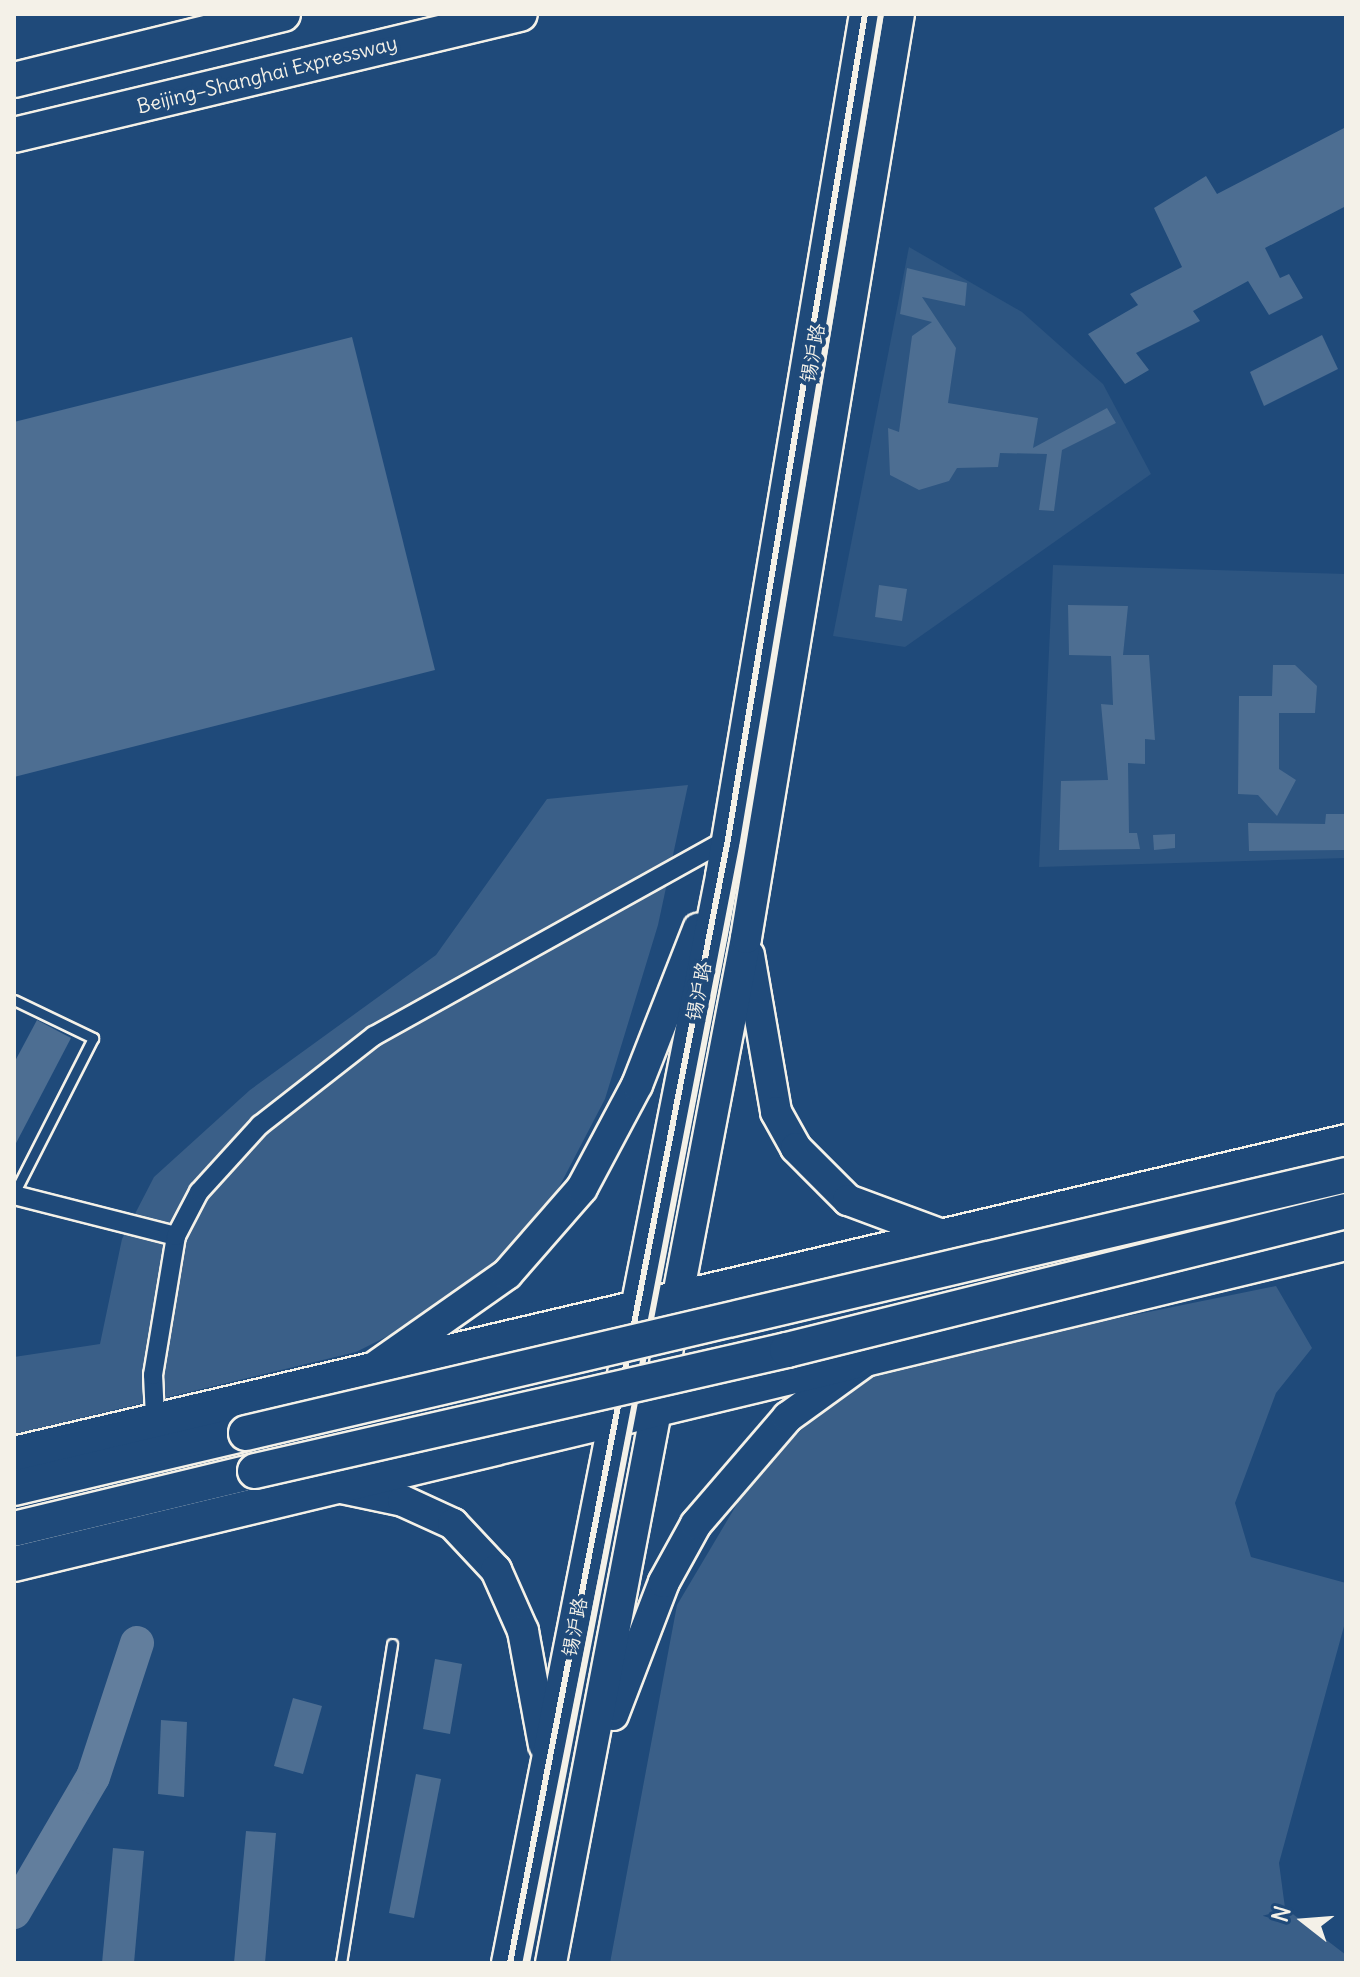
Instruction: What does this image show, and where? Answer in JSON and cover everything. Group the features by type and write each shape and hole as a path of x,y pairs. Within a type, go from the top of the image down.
{"highway":[{"path":"14,80 283,14"},
{"name":"Beijing–Shanghai Expressway","path":"14,135 520,14"},
{"path":"14,1454 155,1417 367,1372 1346,1142"},
{"path":"14,1488 1346,1175"},
{"path":"14,1529 787,1350 1346,1211"},
{"path":"14,1564 660,1404 1073,1310 1346,1243"}],"main road":[{"name":"锡沪路","path":"507,1963 728,839 865,14"},
{"name":"锡沪路","path":"587,1780 746,938 899,14"},
{"path":"367,1372 507,1274 582,1188 637,1085 721,876"},
{"path":"746,938 770,1088 796,1148 848,1200 945,1236"},
{"path":"551,1963 587,1780 664,1582 696,1524 788,1417 875,1354"},
{"path":"327,1485 403,1501 453,1524 496,1570 523,1631 548,1763"}],"street":[{"path":"155,1417 153,1375 176,1236 199,1192 314,1076 728,839"},
{"path":"14,1194 176,1236"}],"lane":[{"path":"14,1000 93,1038 14,1194"},
{"path":"341,1963 392,1644"}],"shaded area":[{"path":"909,247 1022,312 1103,384 1151,474 905,647 833,636"},
{"path":"1053,565 1346,574 1346,858 1039,867"},
{"path":"688,785 658,925 605,1099 556,1193 493,1264 428,1316 356,1352 14,1434 14,1357 100,1344 122,1239 154,1177 250,1090 436,955 547,799"},
{"path":"1276,1286 1312,1348 1276,1393 1235,1503 1251,1557 1346,1583 1346,1619 1279,1863 1285,1908 1346,1955 1346,1963 610,1963 677,1605 753,1477 825,1407 888,1365"}],"building":[{"path":"1346,127 1346,206 1265,248 1280,278 1289,274 1303,298 1269,315 1248,281 1193,311 1200,321 1136,353 1149,370 1125,384 1088,334 1138,305 1130,294 1182,267 1154,208 1206,176 1217,194"},
{"path":"907,268 967,283 965,306 922,297 956,348 948,403 1038,418 1033,448 1107,408 1116,423 1062,450 1054,511 1039,510 1047,454 1000,453 998,467 957,468 949,481 919,490 890,475 888,428 899,432 912,336 932,322 900,314"},
{"path":"1322,335 1338,369 1264,406 1250,372"},
{"path":"352,337 435,670 14,777 14,422"},
{"path":"879,585 907,589 902,621 875,617"},
{"path":"1068,605 1128,606 1123,655 1149,655 1155,740 1145,739 1145,764 1128,763 1129,833 1137,833 1140,849 1059,850 1061,781 1108,780 1101,704 1113,705 1111,656 1069,655"},
{"path":"1273,665 1295,665 1317,686 1315,713 1279,713 1279,769 1296,780 1277,816 1258,795 1238,794 1239,696 1272,696"},
{"path":"1326,814 1346,814 1344,850 1249,851 1248,823 1325,824"},
{"path":"1175,834 1175,848 1154,850 1153,835"},
{"path":"37,1020 71,1038 14,1147 14,1063"},
{"path":"435,1659 462,1664 450,1734 423,1729"},
{"path":"293,1698 322,1706 303,1774 274,1766"},
{"path":"161,1720 187,1722 184,1797 158,1794"},
{"path":"416,1774 441,1779 414,1918 389,1913"},
{"path":"246,1831 276,1833 265,1963 234,1963"},
{"path":"113,1848 144,1851 134,1963 102,1963"}],"waterway":[{"path":"14,1912 93,1777 137,1643"}],"railway":[{"path":"510,1963 727,845 865,14"},
{"path":"527,1963 742,847 881,14"}]}
